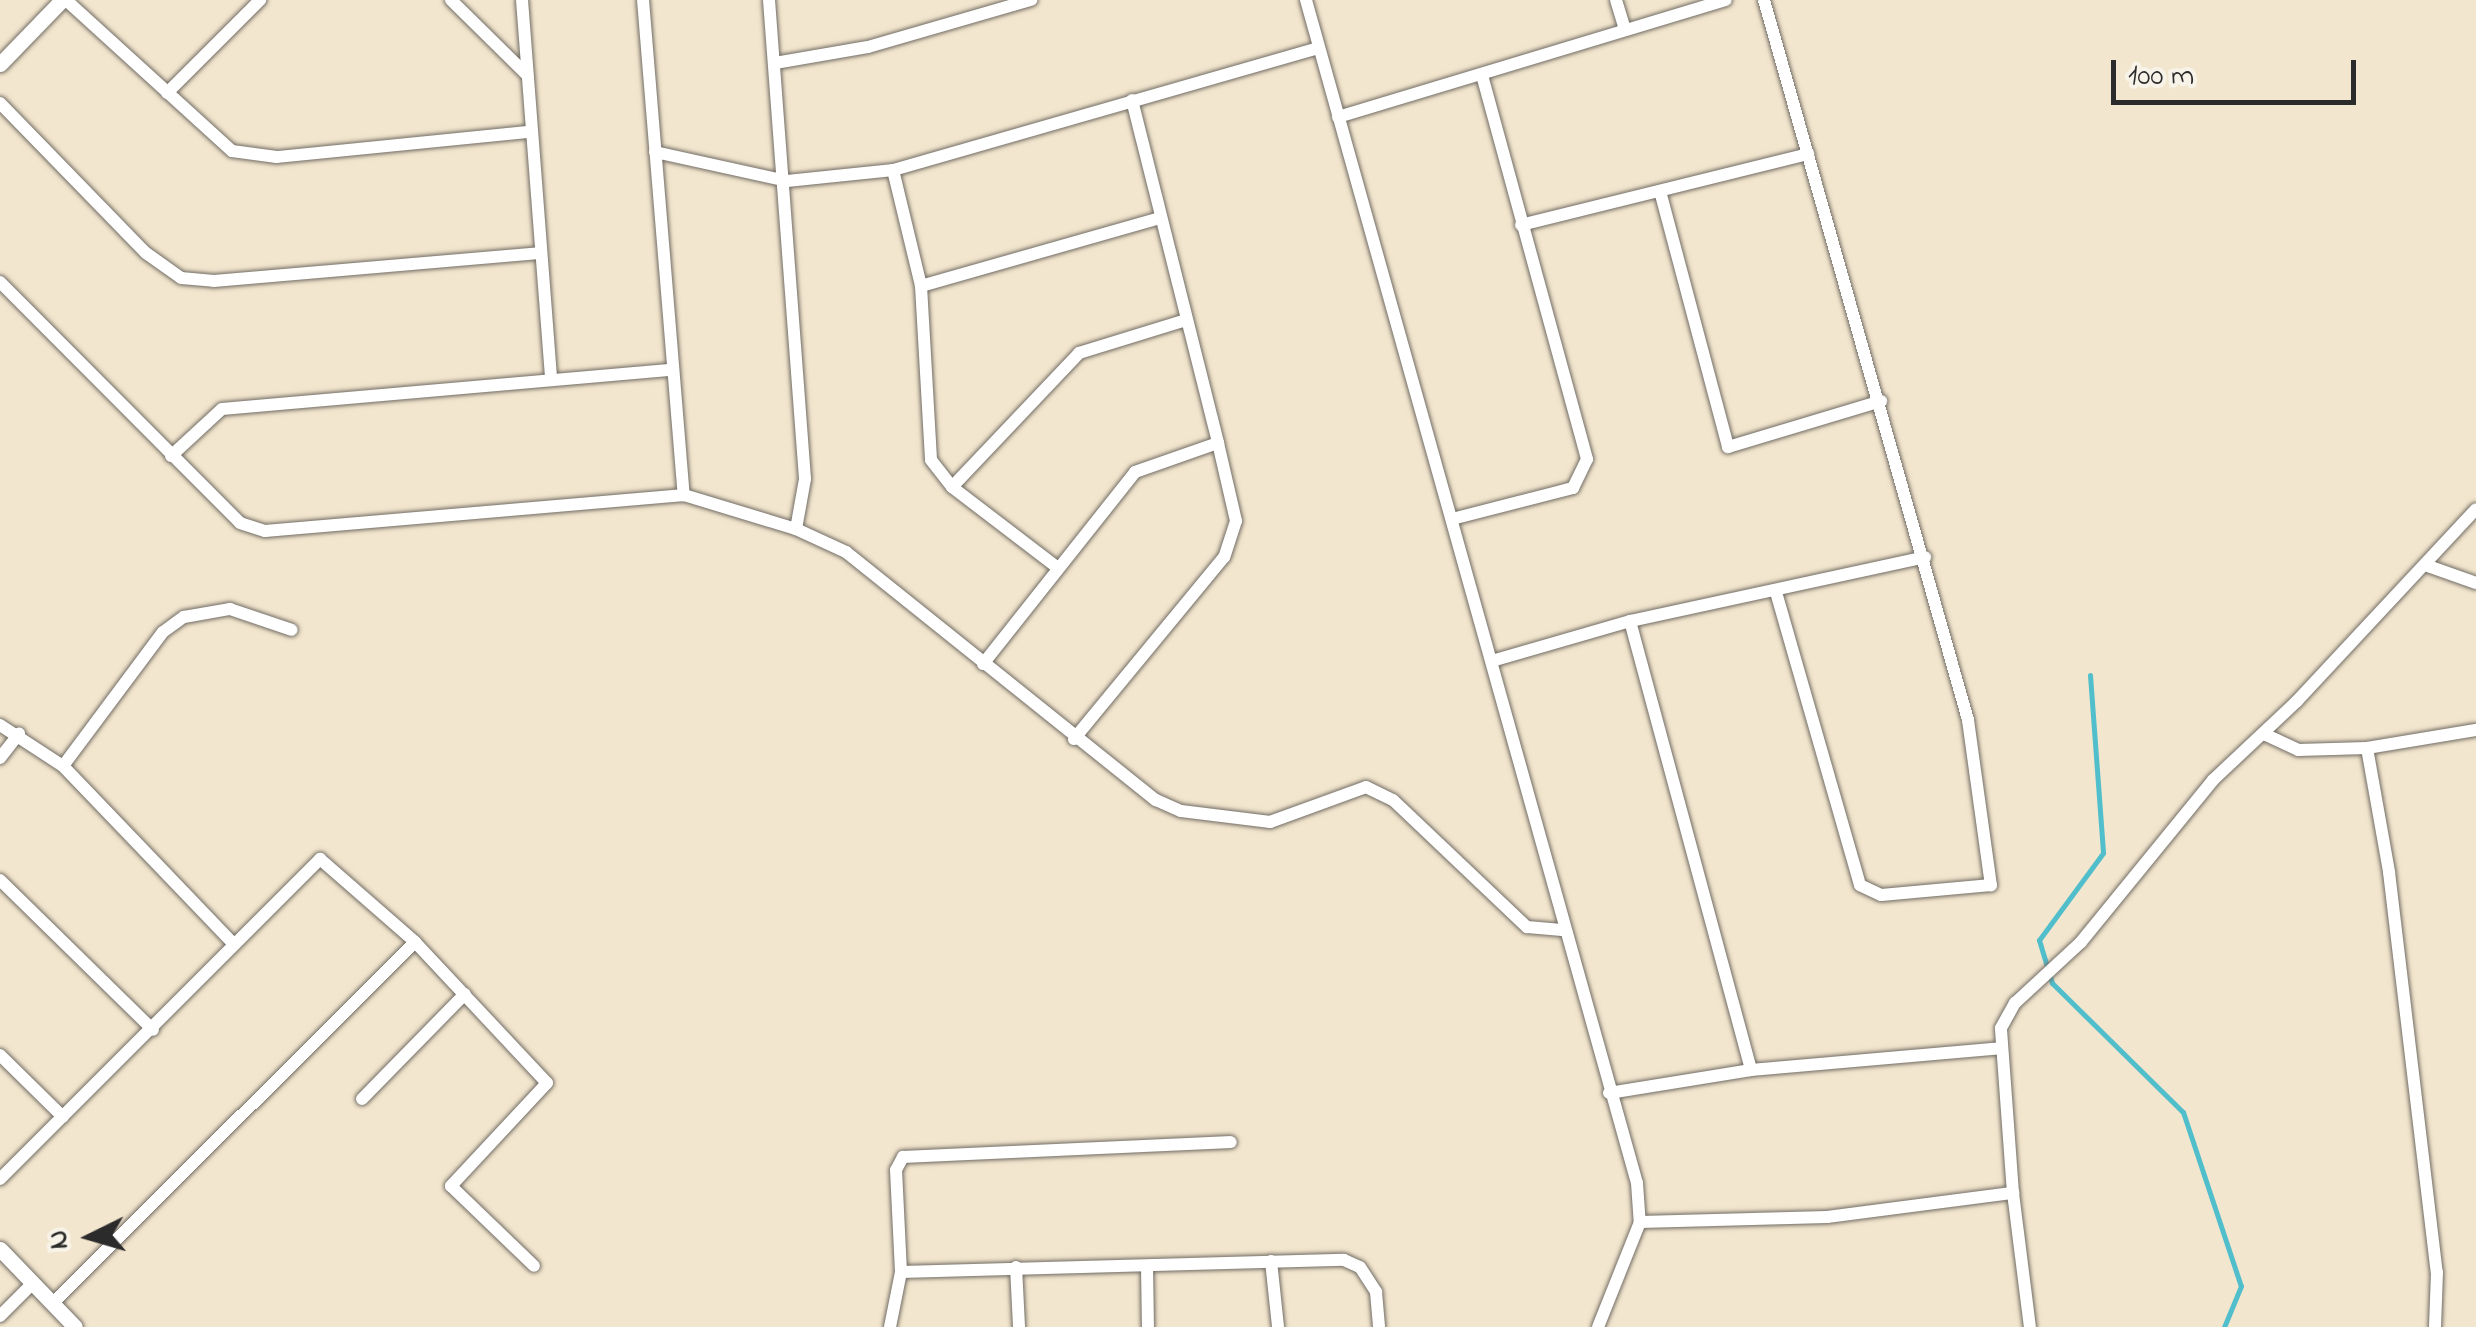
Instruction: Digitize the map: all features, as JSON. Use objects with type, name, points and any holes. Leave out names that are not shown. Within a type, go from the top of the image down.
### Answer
[{"type":"street","points":[[0,64],[64,0],[232,152],[277,157],[530,132]]},
{"type":"street","points":[[167,93],[260,0]]},
{"type":"street","points":[[451,0],[527,75]]},
{"type":"street","points":[[522,0],[551,378]]},
{"type":"street","points":[[644,0],[684,495]]},
{"type":"street","points":[[768,0],[787,181],[804,478],[796,529]]},
{"type":"street","points":[[775,63],[868,48],[1031,0]]},
{"type":"street","points":[[1306,0],[1496,660],[1562,930],[1637,1184],[1640,1222],[1598,1327]]},
{"type":"street","points":[[1616,0],[1625,29]]},
{"type":"street","points":[[1338,117],[1726,0]]},
{"type":"street","points":[[1764,0],[1926,557],[1968,720],[1991,886],[1881,895],[1860,884],[1776,592]]},
{"type":"street","points":[[655,152],[787,181],[893,170],[1318,48]]},
{"type":"street","points":[[1456,518],[1572,488],[1587,458],[1482,76]]},
{"type":"street","points":[[1074,739],[1224,557],[1236,521],[1132,100]]},
{"type":"street","points":[[0,103],[146,253],[181,278],[214,281],[539,252]]},
{"type":"street","points":[[1521,225],[1808,154]]},
{"type":"street","points":[[893,170],[921,286],[926,431],[931,460],[952,487],[1058,568]]},
{"type":"street","points":[[1660,191],[1728,447],[1881,401]]},
{"type":"street","points":[[921,286],[1160,218]]},
{"type":"street","points":[[0,282],[240,523],[266,530],[684,495],[796,529],[846,552],[1074,739],[1156,800],[1216,818],[1270,822],[1300,816],[1366,787],[1392,800],[1527,927],[1562,930]]},
{"type":"street","points":[[952,487],[1080,353],[1186,320]]},
{"type":"street","points":[[171,456],[222,409],[672,370]]},
{"type":"street","points":[[982,664],[1135,472],[1218,443]]},
{"type":"street","points":[[2030,1327],[2012,1193],[2000,1028],[2213,780],[2264,734],[2428,566],[2476,508]]},
{"type":"street","points":[[1496,660],[1630,621],[1926,557]]},
{"type":"street","points":[[2428,566],[2476,583]]},
{"type":"street","points":[[63,766],[164,632],[184,617],[230,609],[292,630]]},
{"type":"street","points":[[1630,621],[1751,1070]]},
{"type":"street","points":[[0,725],[63,766],[234,943]]},
{"type":"street","points":[[2264,734],[2298,750],[2366,748],[2476,730]]},
{"type":"street","points":[[0,758],[19,734]]},
{"type":"street","points":[[2366,748],[2388,859],[2437,1272],[2435,1327]]},
{"type":"street","points":[[0,1178],[153,1030],[320,859],[415,942],[547,1083],[451,1186],[534,1266]]},
{"type":"street","points":[[0,880],[153,1030]]},
{"type":"street","points":[[53,1304],[415,942]]},
{"type":"street","points":[[362,1099],[465,994]]},
{"type":"street","points":[[1609,1093],[1751,1070],[2000,1048]]},
{"type":"street","points":[[0,1054],[63,1117]]},
{"type":"street","points":[[890,1327],[901,1272],[896,1170],[904,1158],[1232,1142]]},
{"type":"street","points":[[1640,1222],[1702,1225],[1826,1217],[2012,1193]]},
{"type":"street","points":[[0,1249],[75,1327]]},
{"type":"street","points":[[901,1272],[1344,1260],[1360,1267],[1376,1292],[1379,1327]]},
{"type":"street","points":[[1271,1261],[1278,1327]]},
{"type":"street","points":[[1147,1266],[1148,1327]]},
{"type":"street","points":[[1016,1267],[1019,1327]]},
{"type":"street","points":[[0,1316],[34,1283]]},
{"type":"waterway","points":[[2090,675],[2103,853],[2039,940],[2052,983],[2183,1112],[2241,1286],[2224,1327]]}]
